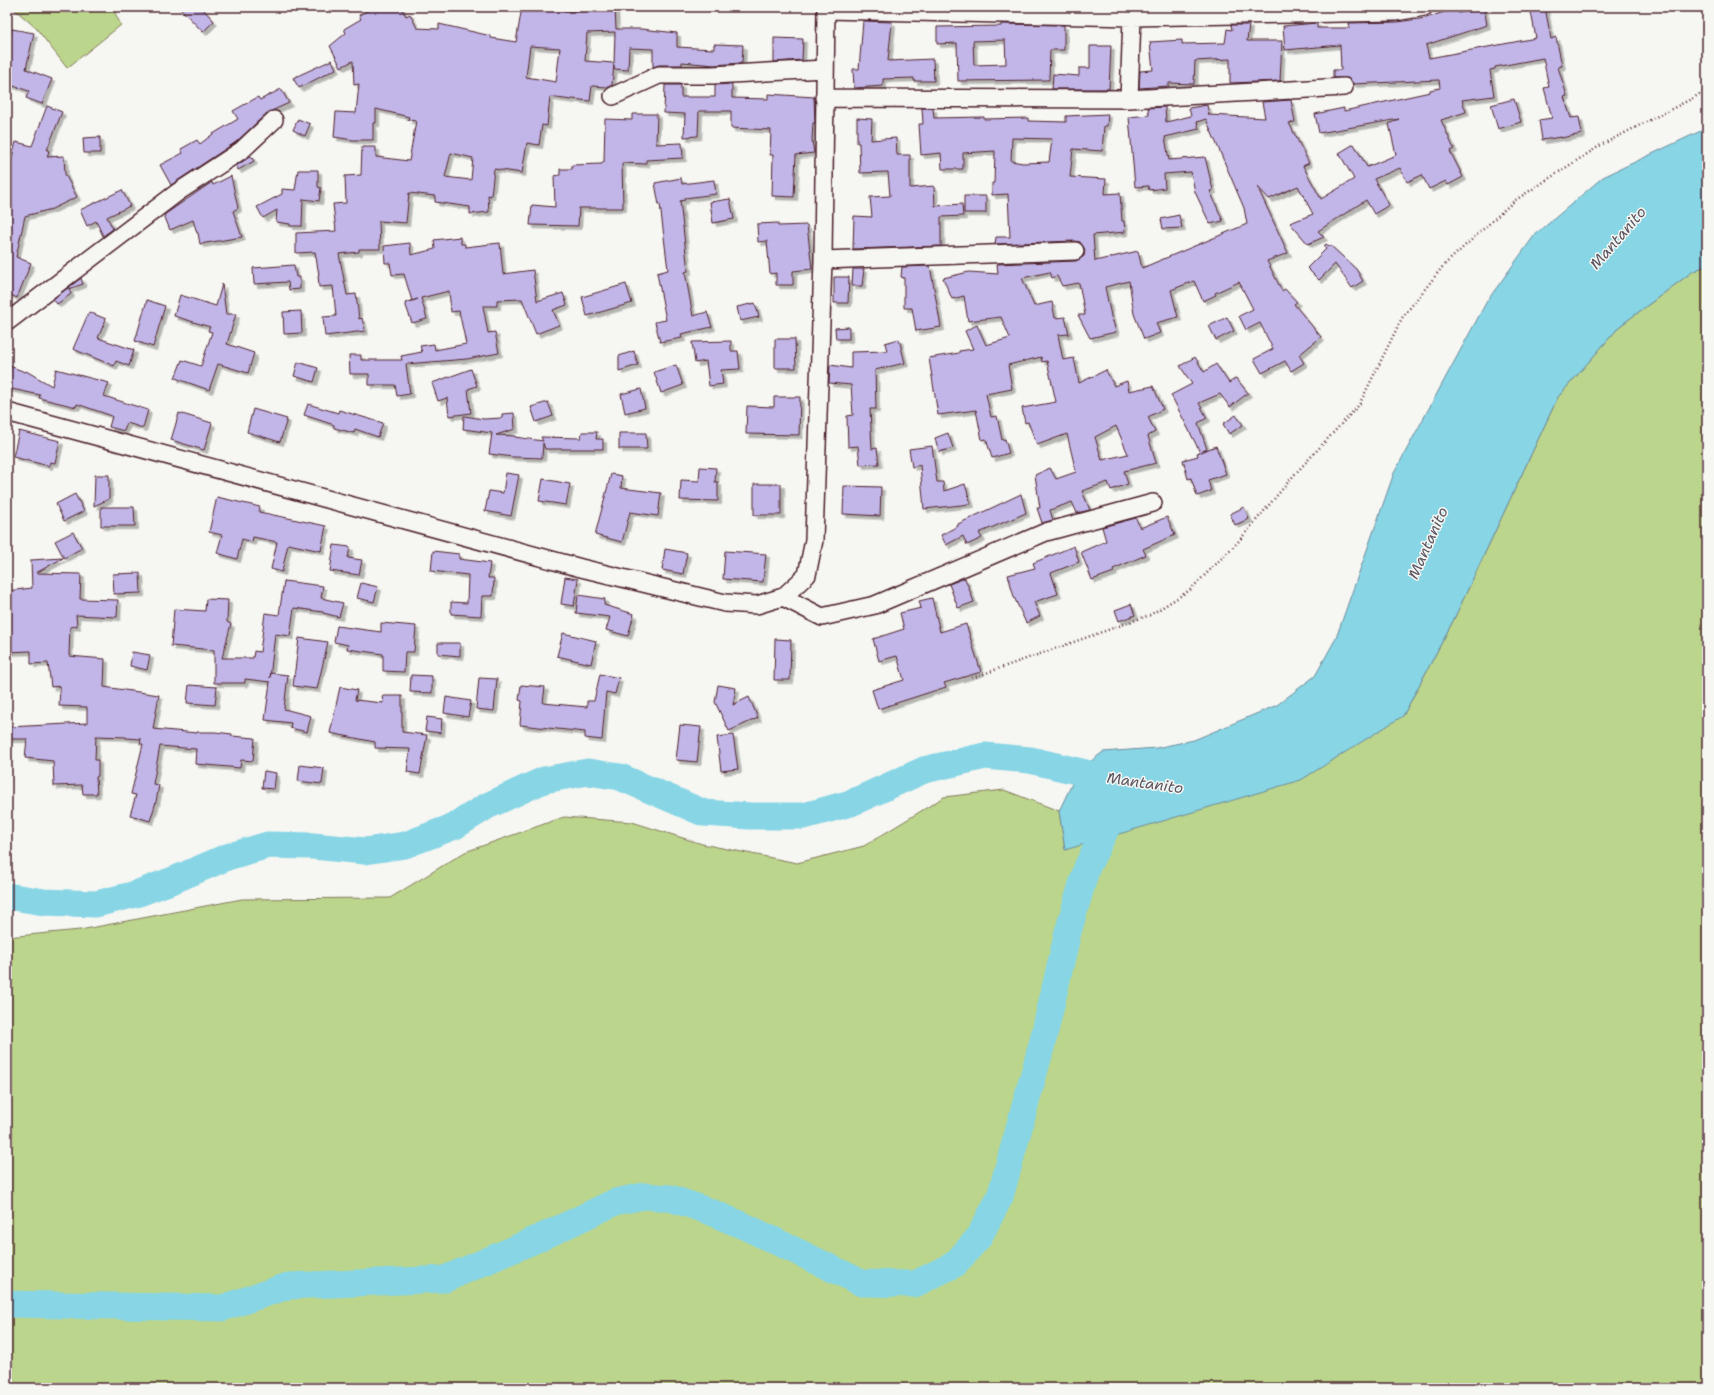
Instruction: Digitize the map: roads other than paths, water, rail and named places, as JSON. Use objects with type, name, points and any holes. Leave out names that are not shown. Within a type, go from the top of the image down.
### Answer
[{"type":"street","points":[[7,412],[580,568],[725,603],[757,605],[783,597],[807,575],[814,540],[823,260],[824,68],[826,8],[1131,12],[1394,12],[1424,7]]},
{"type":"street","points":[[1129,99],[1131,12]]},
{"type":"street","points":[[613,96],[659,75],[712,75],[824,68]]},
{"type":"street","points":[[824,98],[1129,99],[1344,87]]},
{"type":"street","points":[[7,322],[178,192],[242,150],[274,120]]},
{"type":"street","points":[[823,260],[1075,251]]},
{"type":"street","points":[[783,597],[822,617],[875,605],[1046,532],[1153,503]]},
{"type":"water","name":"Mantanito","points":[[1707,128],[1707,265],[1692,272],[1620,326],[1558,397],[1454,619],[1403,716],[1301,780],[1065,850],[1059,811],[1078,771],[1103,752],[1156,748],[1194,740],[1277,705],[1315,676],[1336,638],[1394,473],[1487,301],[1534,236],[1603,177]]},
{"type":"waterway","name":"Mantanito","points":[[7,896],[44,902],[96,904],[136,894],[227,857],[268,845],[313,846],[365,851],[405,845],[455,826],[487,806],[544,780],[588,772],[620,777],[704,813],[750,816],[804,816],[851,803],[924,770],[985,756],[1030,760],[1115,780]]},
{"type":"waterway","points":[[7,1304],[222,1308],[288,1286],[445,1279],[544,1236],[615,1202],[644,1196],[670,1198],[708,1211],[744,1226],[862,1283],[915,1284],[955,1264],[979,1237],[1000,1197],[1042,1044],[1068,932],[1087,867],[1118,805]]}]
